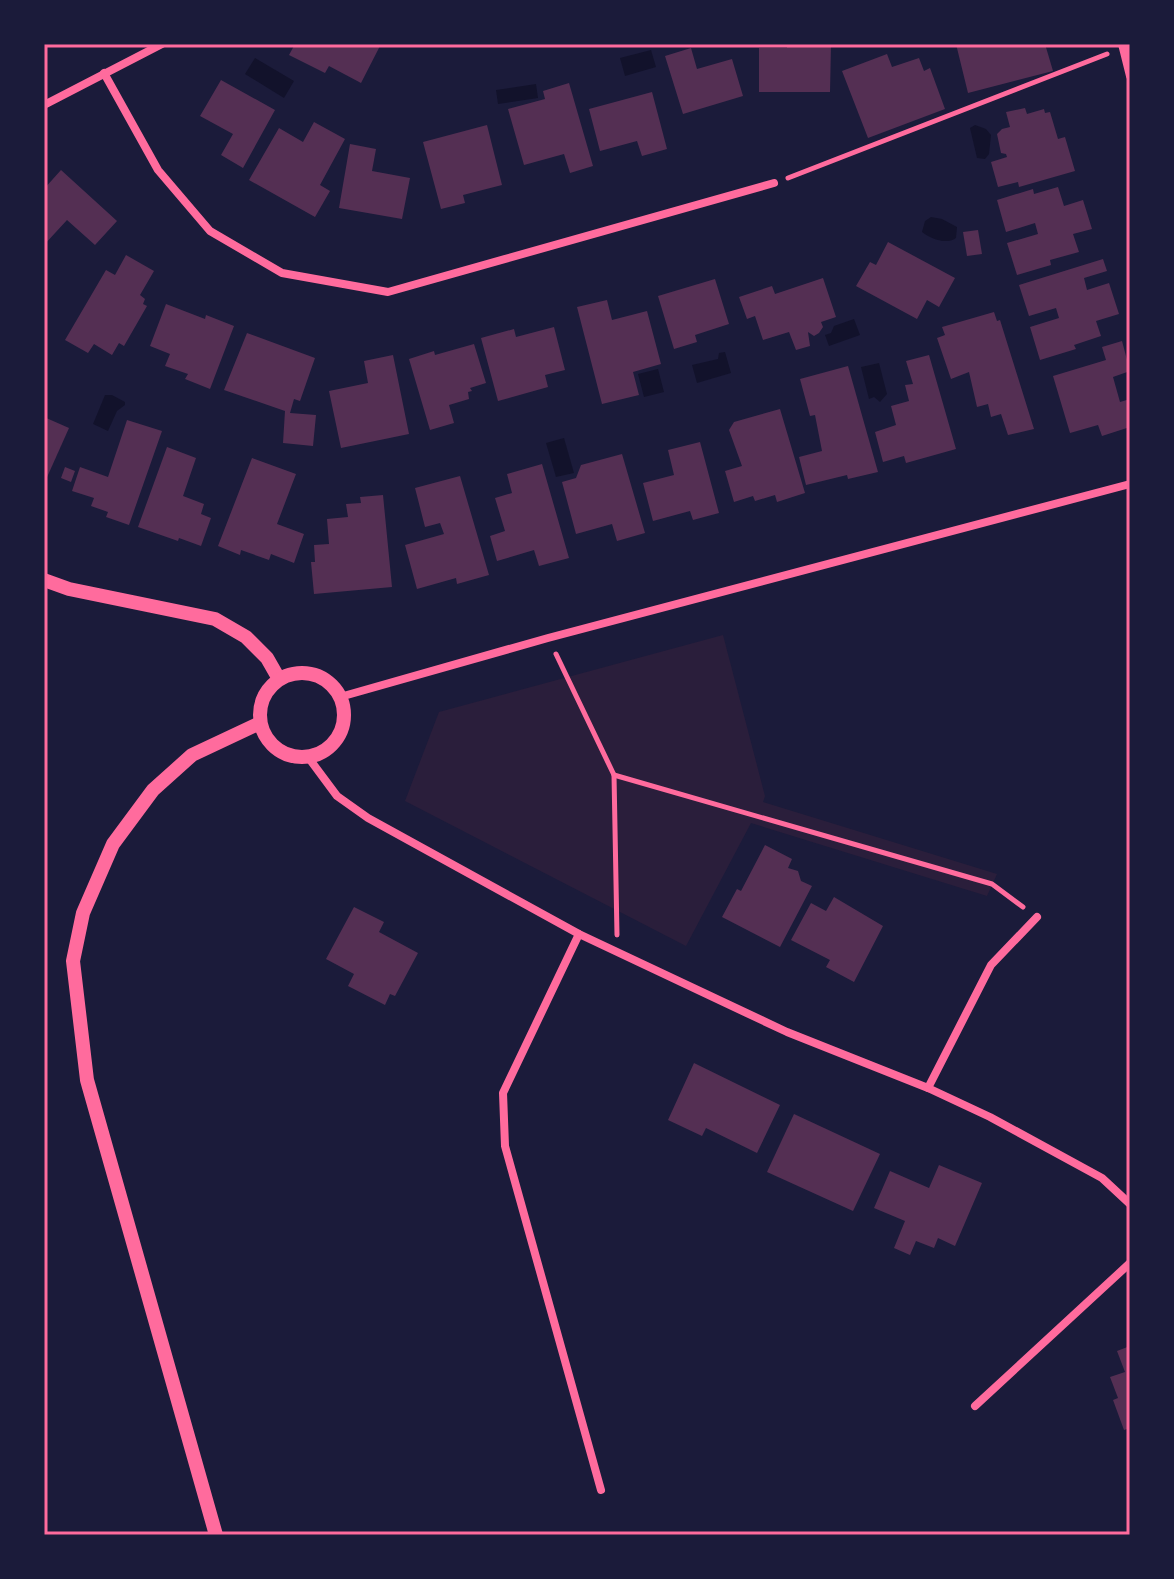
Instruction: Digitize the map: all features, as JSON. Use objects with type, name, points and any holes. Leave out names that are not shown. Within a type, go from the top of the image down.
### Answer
[{"type":"street","points":[[44,105],[162,44]]},
{"type":"street","points":[[1122,46],[1130,76]]},
{"type":"street","points":[[104,73],[158,170],[210,231],[282,273],[388,292],[774,183]]},
{"type":"street","points":[[340,697],[548,638],[1130,484]]},
{"type":"street","points":[[44,580],[82,592],[215,619],[246,637],[267,658],[279,679]]},
{"type":"street","points":[[307,673],[332,685],[340,697],[344,723],[339,735],[321,753],[308,757],[283,753],[273,745],[260,723],[263,698],[279,679],[307,673]]},
{"type":"street","points":[[216,1535],[87,1080],[73,961],[83,913],[113,844],[153,790],[192,755],[260,723]]},
{"type":"street","points":[[308,757],[337,796],[368,818],[579,934],[787,1032],[928,1088],[990,1117],[1102,1178],[1130,1204]]},
{"type":"street","points":[[928,1088],[991,965],[1037,917]]},
{"type":"street","points":[[579,934],[503,1093],[505,1146],[601,1490]]},
{"type":"street","points":[[975,1406],[1130,1263]]},
{"type":"path","points":[[774,183],[1122,46]]},
{"type":"path","points":[[548,638],[614,775],[617,952]]},
{"type":"path","points":[[614,775],[992,884],[1037,917]]},
{"type":"shaded area","points":[[651,50],[656,67],[625,76],[620,58]]},
{"type":"shaded area","points":[[255,58],[294,81],[284,98],[245,74]]},
{"type":"shaded area","points":[[536,84],[538,98],[498,104],[496,90]]},
{"type":"shaded area","points":[[975,125],[986,129],[991,135],[989,154],[985,159],[977,158],[970,128]]},
{"type":"shaded area","points":[[931,217],[957,227],[956,238],[939,240],[922,232],[925,221]]},
{"type":"shaded area","points":[[854,319],[860,335],[829,346],[825,335],[831,333],[834,326]]},
{"type":"shaded area","points":[[725,352],[731,373],[697,383],[692,365],[718,359],[719,353]]},
{"type":"shaded area","points":[[879,363],[887,394],[880,402],[874,397],[869,399],[861,367]]},
{"type":"shaded area","points":[[658,369],[664,392],[644,397],[638,374]]},
{"type":"shaded area","points":[[105,395],[125,402],[108,431],[93,424]]},
{"type":"shaded area","points":[[564,438],[574,473],[556,477],[546,443]]},
{"type":"shaded area","points":[[723,635],[765,796],[763,802],[997,874],[987,896],[751,823],[686,946],[405,801],[439,712]]},
{"type":"building","points":[[295,44],[381,44],[361,83],[329,66],[325,73],[289,55]]},
{"type":"building","points":[[787,44],[831,44],[830,92],[759,92],[759,48],[787,48]]},
{"type":"building","points":[[956,44],[1015,44],[1016,47],[1045,44],[1053,71],[968,93]]},
{"type":"building","points":[[691,48],[697,69],[732,59],[743,96],[683,114],[665,56]]},
{"type":"building","points":[[887,54],[892,67],[919,58],[924,71],[930,68],[945,109],[868,138],[842,71]]},
{"type":"building","points":[[221,80],[275,110],[243,168],[221,155],[233,134],[200,116]]},
{"type":"building","points":[[569,83],[593,166],[570,173],[564,154],[524,165],[508,109],[545,99],[543,91]]},
{"type":"building","points":[[652,92],[667,149],[642,156],[637,141],[600,151],[589,109]]},
{"type":"building","points":[[1025,108],[1027,114],[1044,109],[1045,113],[1050,112],[1058,139],[1065,137],[1075,171],[1019,187],[1018,182],[998,187],[991,162],[1007,157],[1001,153],[997,134],[1010,127],[1006,112]]},
{"type":"building","points":[[314,122],[345,139],[320,185],[330,191],[315,217],[249,180],[279,128],[303,142]]},
{"type":"building","points":[[487,125],[502,185],[463,195],[465,203],[441,209],[423,142]]},
{"type":"building","points":[[350,144],[376,149],[372,171],[410,178],[402,219],[339,208]]},
{"type":"building","points":[[61,170],[117,221],[95,245],[67,220],[44,245],[44,189]]},
{"type":"building","points":[[1058,187],[1064,206],[1083,200],[1092,229],[1073,234],[1079,252],[1050,260],[1051,265],[1017,275],[1007,243],[1038,234],[1035,223],[1006,232],[997,200],[1033,189],[1034,194]]},
{"type":"building","points":[[978,230],[982,254],[967,256],[963,232]]},
{"type":"building","points":[[888,242],[955,278],[939,307],[927,300],[917,319],[856,286],[870,262],[876,265]]},
{"type":"building","points":[[126,255],[154,271],[140,295],[147,306],[124,346],[119,343],[112,355],[94,344],[88,353],[65,340],[106,270],[115,275]]},
{"type":"building","points":[[1103,259],[1107,271],[1084,278],[1087,290],[1109,283],[1119,314],[1096,321],[1101,336],[1074,345],[1076,349],[1040,360],[1030,327],[1059,318],[1056,308],[1029,316],[1019,285]]},
{"type":"building","points":[[823,278],[836,317],[821,322],[823,327],[814,336],[808,332],[810,346],[796,350],[789,332],[763,340],[755,316],[747,319],[739,297],[772,286],[775,294]]},
{"type":"building","points":[[715,279],[729,324],[695,335],[697,342],[674,349],[658,296]]},
{"type":"building","points":[[607,300],[612,320],[647,311],[661,364],[633,372],[639,395],[602,404],[577,307]]},
{"type":"building","points":[[166,304],[234,326],[210,389],[185,379],[188,374],[165,366],[170,354],[150,346]]},
{"type":"building","points":[[994,312],[997,321],[1000,320],[1034,429],[1008,435],[1001,414],[991,417],[988,404],[977,407],[969,372],[951,379],[937,338],[945,335],[942,327]]},
{"type":"building","points":[[554,327],[565,370],[545,375],[548,387],[498,401],[481,338],[514,329],[516,337]]},
{"type":"building","points":[[247,333],[315,358],[300,401],[294,399],[290,413],[316,415],[313,446],[283,443],[285,411],[224,390]]},
{"type":"building","points":[[1122,341],[1130,371],[1113,377],[1120,402],[1130,399],[1130,427],[1102,436],[1098,425],[1070,433],[1053,376],[1106,360],[1102,347]]},
{"type":"building","points":[[474,344],[486,383],[470,388],[469,399],[449,405],[454,423],[430,430],[409,359]]},
{"type":"building","points":[[393,355],[409,434],[341,448],[329,391],[368,383],[364,361]]},
{"type":"building","points":[[929,355],[956,449],[906,463],[904,456],[883,462],[875,432],[896,425],[891,406],[909,401],[905,385],[913,384],[906,361]]},
{"type":"building","points":[[848,366],[878,472],[848,479],[847,475],[806,485],[799,457],[822,451],[815,415],[810,416],[800,379]]},
{"type":"building","points":[[780,409],[805,493],[777,502],[775,495],[755,501],[753,496],[734,502],[725,471],[742,466],[729,430],[734,422]]},
{"type":"building","points":[[44,417],[69,428],[44,484]]},
{"type":"building","points":[[127,420],[162,431],[129,525],[106,517],[108,512],[91,506],[94,498],[72,491],[80,467],[108,477]]},
{"type":"building","points":[[700,442],[719,513],[693,520],[690,511],[653,521],[643,483],[674,475],[668,450]]},
{"type":"building","points":[[167,447],[196,458],[183,496],[204,504],[201,514],[211,518],[201,546],[138,527]]},
{"type":"building","points":[[622,454],[645,533],[617,541],[612,524],[576,534],[562,482],[576,478],[581,465]]},
{"type":"building","points":[[252,458],[296,474],[277,524],[304,534],[294,563],[271,554],[269,560],[241,550],[240,555],[218,546]]},
{"type":"building","points":[[542,464],[569,558],[539,566],[534,550],[497,561],[490,536],[505,531],[495,498],[512,493],[507,474]]},
{"type":"building","points":[[65,467],[75,471],[71,482],[61,478]]},
{"type":"building","points":[[460,476],[489,575],[457,584],[456,578],[417,589],[405,545],[444,534],[440,523],[425,527],[415,488]]},
{"type":"building","points":[[383,495],[392,587],[314,594],[311,562],[315,562],[314,545],[329,544],[327,519],[348,517],[346,504],[361,503],[360,497]]},
{"type":"building","points":[[765,845],[792,859],[788,868],[798,871],[801,881],[812,886],[780,947],[722,917],[737,889],[741,891]]},
{"type":"building","points":[[834,897],[883,926],[854,982],[826,967],[830,960],[791,940],[811,903],[826,911]]},
{"type":"building","points":[[354,907],[384,922],[379,932],[418,953],[395,996],[390,994],[385,1005],[348,986],[354,974],[326,959]]},
{"type":"building","points":[[694,1063],[780,1105],[757,1153],[706,1128],[702,1136],[668,1120]]},
{"type":"building","points":[[794,1114],[880,1154],[853,1211],[767,1172]]},
{"type":"building","points":[[939,1165],[982,1183],[955,1246],[938,1238],[934,1248],[916,1241],[910,1255],[894,1248],[905,1221],[874,1208],[890,1171],[929,1188]]},
{"type":"building","points":[[1130,1346],[1130,1428],[1124,1430],[1113,1400],[1118,1398],[1110,1377],[1125,1372],[1117,1351]]}]
